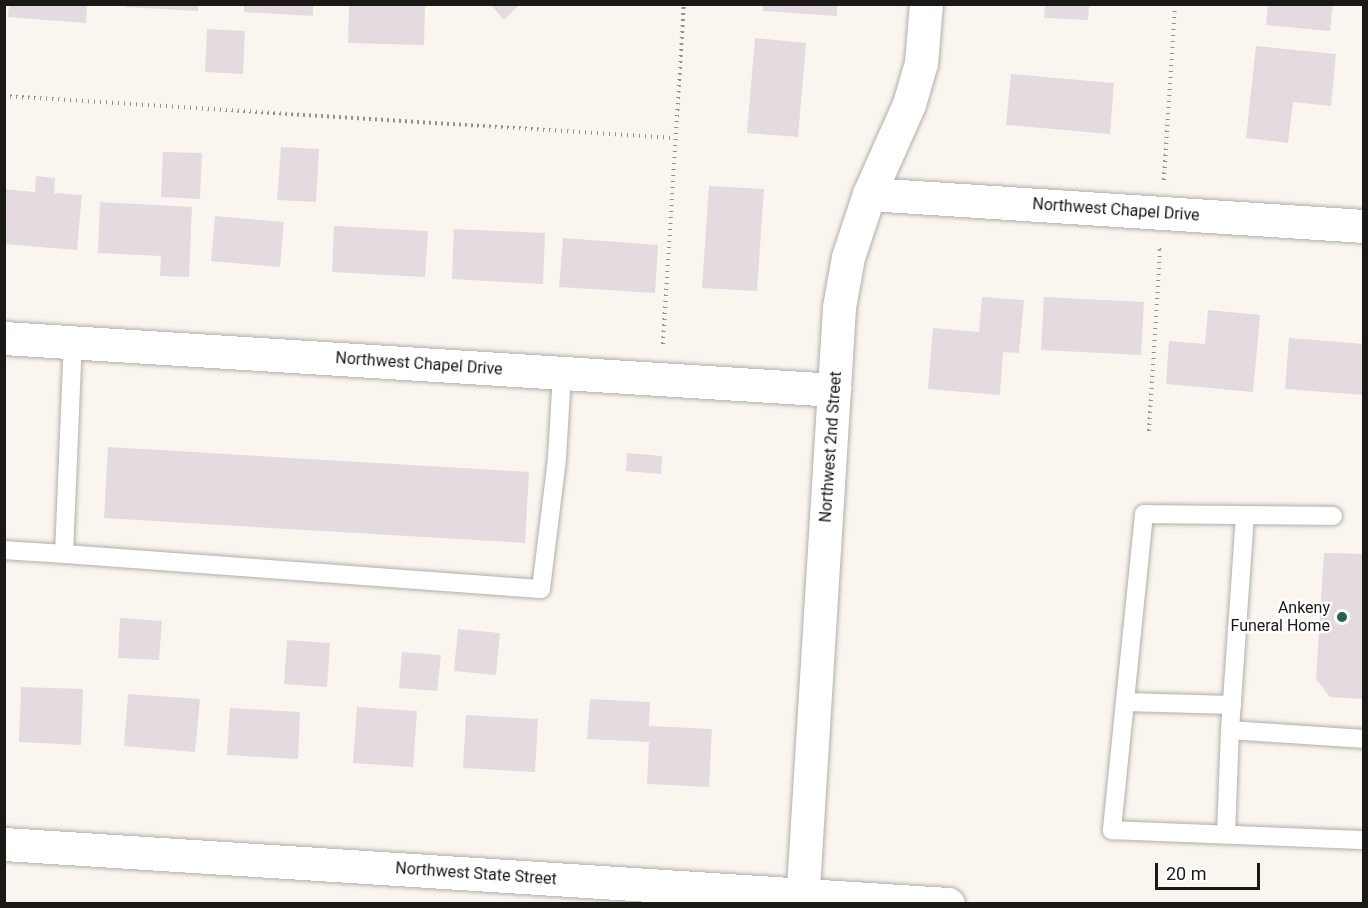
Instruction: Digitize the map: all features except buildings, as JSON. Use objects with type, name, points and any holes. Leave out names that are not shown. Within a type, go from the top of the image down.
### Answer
[{"type":"street","name":"Northwest 2nd Street","points":[[802,899],[839,307],[848,257],[869,194],[909,104],[921,63],[926,4]]},
{"type":"street","name":"Northwest Chapel Drive","points":[[869,194],[1364,226]]},
{"type":"street","name":"Northwest Chapel Drive","points":[[4,338],[834,390]]},
{"type":"street","name":"Northwest State Street","points":[[4,844],[802,899],[948,903]]},
{"type":"lane","points":[[64,554],[73,342]]},
{"type":"lane","points":[[4,550],[541,590],[557,458],[562,373]]},
{"type":"lane","points":[[1333,516],[1144,514],[1112,830],[1364,840]]},
{"type":"lane","points":[[1226,834],[1230,730],[1245,515]]},
{"type":"lane","points":[[1125,702],[1232,705]]},
{"type":"lane","points":[[1230,730],[1364,739]]},
{"type":"path","points":[[661,379],[684,4]]},
{"type":"path","points":[[4,96],[675,138]]},
{"type":"place","name":"Ankeny Funeral Home","points":[[1342,617]]}]
